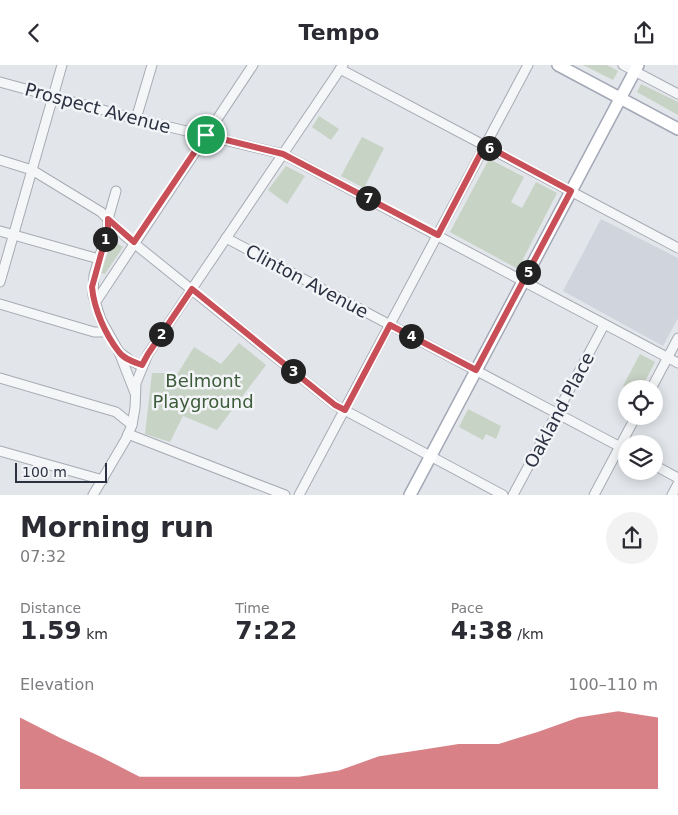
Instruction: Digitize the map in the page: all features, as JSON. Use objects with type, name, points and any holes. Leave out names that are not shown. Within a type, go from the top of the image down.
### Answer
[{"type":"main road","points":[[558,65],[678,129]]},
{"type":"main road","points":[[410,495],[636,68]]},
{"type":"street","points":[[0,283],[62,65]]},
{"type":"street","points":[[136,119],[152,65]]},
{"type":"street","points":[[95,303],[253,65]]},
{"type":"street","points":[[299,495],[528,65]]},
{"type":"street","points":[[623,65],[636,68],[678,94]]},
{"type":"street","points":[[94,495],[130,429],[135,408],[135,393],[142,365],[148,354],[342,67],[678,248]]},
{"type":"street","name":"Prospect Avenue","points":[[0,82],[136,119],[283,154],[438,235]]},
{"type":"street","points":[[0,160],[32,170],[101,212],[134,242],[335,405],[503,495]]},
{"type":"street","points":[[116,191],[92,287],[100,320],[119,352],[135,393]]},
{"type":"street","points":[[0,231],[99,259]]},
{"type":"street","points":[[438,235],[678,363]]},
{"type":"street","name":"Clinton Avenue","points":[[226,238],[618,445]]},
{"type":"street","points":[[0,304],[94,332],[107,332]]},
{"type":"street","name":"Oakland Place","points":[[513,495],[604,325]]},
{"type":"street","points":[[656,380],[678,338]]},
{"type":"street","points":[[119,352],[131,361],[142,365]]},
{"type":"street","points":[[0,378],[116,412],[130,429],[286,495]]},
{"type":"street","points":[[0,451],[103,481]]},
{"type":"street","points":[[594,495],[618,456]]},
{"type":"street","points":[[663,470],[678,478]]},
{"type":"street","points":[[672,495],[678,484]]},
{"type":"shaded area","points":[[601,219],[678,258],[678,318],[663,346],[563,291]]},
{"type":"green space","points":[[583,65],[607,65],[618,71],[613,80]]},
{"type":"green space","points":[[641,84],[678,102],[678,115],[637,92]]},
{"type":"green space","points":[[319,116],[339,129],[331,140],[312,127]]},
{"type":"green space","points":[[362,137],[384,148],[364,188],[341,176]]},
{"type":"green space","points":[[489,159],[524,177],[511,202],[522,208],[536,182],[557,193],[518,269],[450,232]]},
{"type":"green space","points":[[286,166],[305,176],[287,204],[268,190]]},
{"type":"green space","points":[[112,240],[123,247],[105,274],[101,273]]},
{"type":"green space","name":"Belmont Playground","points":[[239,343],[266,365],[217,430],[183,416],[170,442],[145,434],[152,373],[178,373],[194,347],[221,364]]},
{"type":"green space","points":[[640,354],[655,362],[646,380],[626,380]]},
{"type":"green space","points":[[468,409],[501,426],[496,439],[486,434],[483,440],[459,427]]},
{"type":"route","points":[[206,135],[283,154],[438,235],[485,145],[571,191],[476,370],[390,325],[345,410],[335,405],[192,289],[142,365],[131,361],[119,352],[100,320],[92,287],[108,229],[108,219],[134,242],[206,135]]}]
